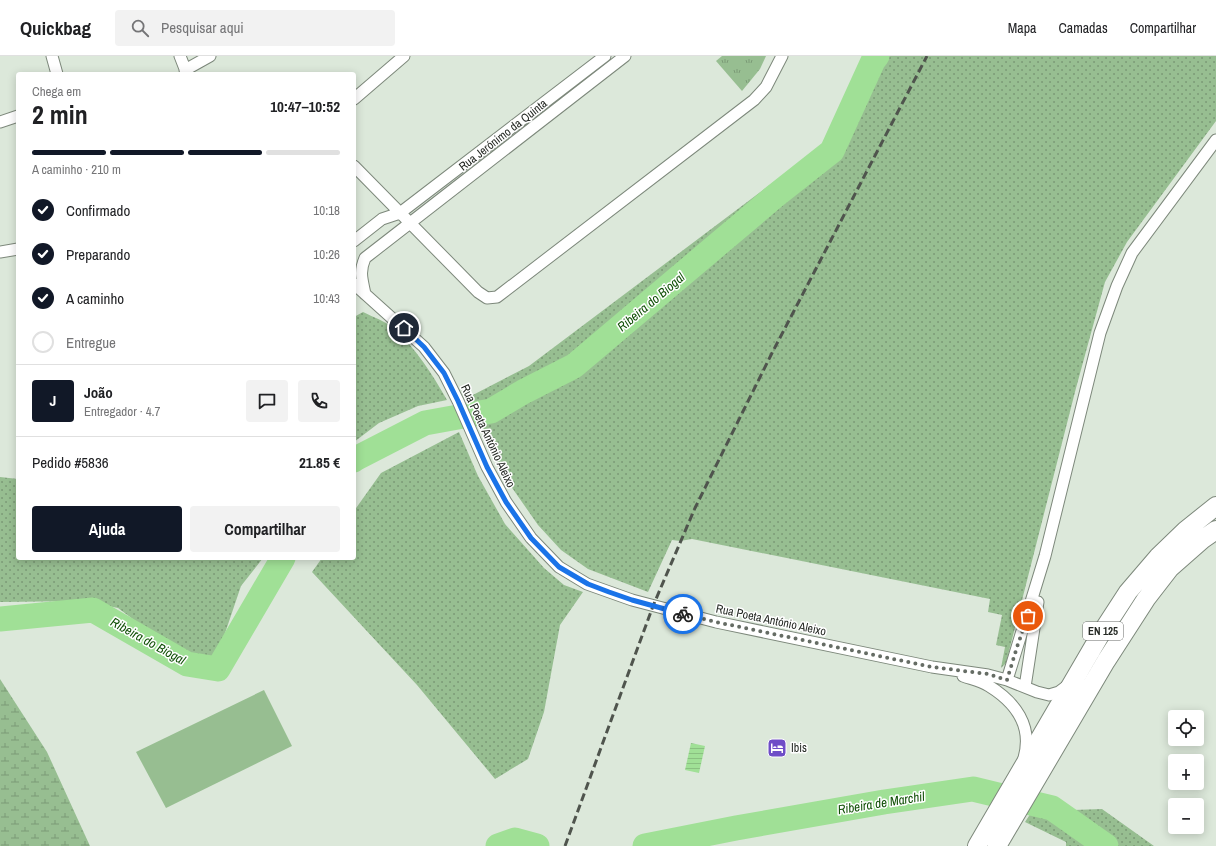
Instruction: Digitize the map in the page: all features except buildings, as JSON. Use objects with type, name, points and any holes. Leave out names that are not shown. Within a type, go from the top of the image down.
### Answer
[{"type":"main road","name":"EN 125","points":[[1026,780],[1073,682],[1102,632],[1128,592],[1158,557],[1186,530],[1216,506]]},
{"type":"main road","points":[[977,846],[1002,820],[1026,780],[1146,599],[1170,568],[1203,539],[1216,530]]},
{"type":"main road","points":[[997,846],[1002,820]]},
{"type":"street","points":[[52,56],[57,72]]},
{"type":"street","points":[[180,56],[186,72],[210,56]]},
{"type":"street","points":[[356,97],[404,56]]},
{"type":"street","name":"Rua Jerónimo da Quinta","points":[[356,239],[379,222],[400,213],[605,56]]},
{"type":"street","name":"Rua Jerónimo da Quinta","points":[[356,262],[365,258],[625,56]]},
{"type":"street","points":[[356,168],[478,292],[487,298],[497,297],[751,102],[766,87],[782,56]]},
{"type":"street","points":[[0,122],[16,117]]},
{"type":"street","points":[[1007,680],[1045,556],[1100,333],[1116,286],[1132,253],[1216,140]]},
{"type":"street","points":[[378,190],[383,201],[384,209],[379,222]]},
{"type":"street","points":[[396,234],[401,225],[400,213]]},
{"type":"street","points":[[396,234],[411,233],[421,235]]},
{"type":"street","points":[[0,252],[16,249]]},
{"type":"street","points":[[365,258],[361,267],[361,276],[365,294]]},
{"type":"street","name":"Rua Poeta António Aleixo","points":[[356,286],[424,347],[444,373],[487,467],[502,495],[531,538],[559,567],[588,584],[632,600],[716,622],[932,667],[962,675],[988,685],[1003,696],[1016,709],[1022,721],[1026,734],[1026,780]]},
{"type":"street","points":[[1025,686],[1045,556]]},
{"type":"street","name":"Rua Poeta António Aleixo","points":[[932,667],[988,674],[1049,695],[1059,692],[1073,682]]},
{"type":"green space","points":[[722,56],[766,56],[760,69],[742,91],[716,61]]},
{"type":"green space","points":[[865,56],[1216,56],[1216,121],[1127,242],[1105,282],[1076,388],[1006,663],[1001,668],[1005,647],[996,645],[1002,615],[988,612],[990,599],[692,539],[680,541],[672,540],[648,592],[588,569],[561,550],[538,525],[499,469],[471,396],[529,366],[823,145]]},
{"type":"green space","points":[[363,312],[379,319],[393,328],[409,344],[423,362],[447,400],[418,406],[379,423],[356,440],[356,316]]},
{"type":"green space","points":[[459,432],[478,476],[505,524],[544,568],[564,585],[583,592],[560,625],[544,712],[528,759],[495,779],[417,685],[312,572],[321,560],[356,560],[356,508],[381,473]]},
{"type":"green space","points":[[0,477],[16,479],[16,560],[261,560],[241,586],[220,648],[215,658],[203,659],[165,643],[118,608],[82,601],[0,602]]},
{"type":"green space","points":[[0,679],[47,752],[90,846],[0,846]]},
{"type":"green space","points":[[264,690],[292,746],[166,808],[136,752]]},
{"type":"green space","points":[[1042,796],[1073,810],[1102,809],[1154,846],[1066,846],[1066,842],[1025,822]]},
{"type":"shaded area","points":[[691,743],[705,746],[699,773],[685,770]]},
{"type":"waterway","name":"Ribeira do Biogal","points":[[356,458],[425,423],[491,411],[523,392],[574,366],[775,196],[832,151],[873,61],[877,56]]},
{"type":"waterway","name":"Ribeira do Biogal","points":[[0,619],[93,610],[187,664],[218,669],[282,560]]},
{"type":"waterway","name":"Ribeira de Marchil","points":[[645,846],[736,828],[884,802],[973,789],[1052,808],[1106,846]]},
{"type":"waterway","name":"Ribeira de Marchil","points":[[498,846],[515,840],[537,846]]},
{"type":"railway","points":[[565,846],[653,606],[695,508],[772,353],[927,56]]},
{"type":"way so far","points":[[683,614],[932,667],[988,674],[1007,680],[1028,616]]},
{"type":"place","name":"Ibis","points":[[777,748]]},
{"type":"route","points":[[404,328],[424,347],[444,373],[487,467],[506,502],[531,538],[559,567],[588,584],[609,592],[683,614]]}]
